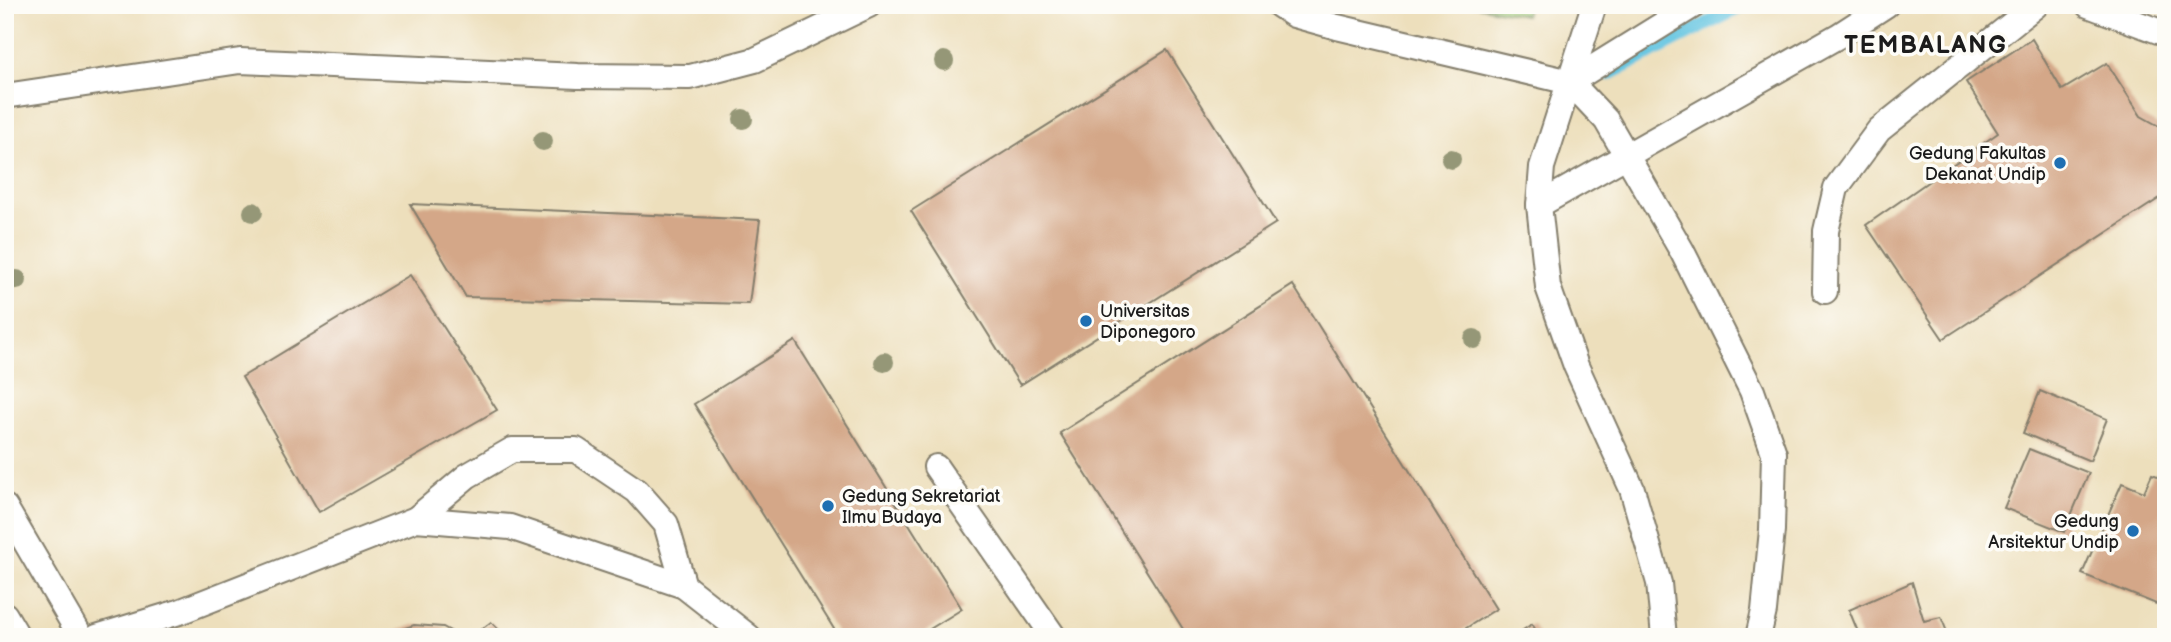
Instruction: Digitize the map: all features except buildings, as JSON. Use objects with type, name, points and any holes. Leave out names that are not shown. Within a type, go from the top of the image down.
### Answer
[{"type":"lane","points":[[5,96],[240,61],[578,76],[690,77],[755,60],[869,5]]},
{"type":"lane","points":[[1279,5],[1294,15],[1336,27],[1570,82],[1606,120],[1682,251],[1752,391],[1774,453],[1772,530],[1764,611],[1758,637]]},
{"type":"lane","points":[[1594,5],[1542,167],[1539,205],[1548,287],[1576,366],[1632,489],[1659,583],[1664,637]]},
{"type":"lane","points":[[1570,82],[1694,5]]},
{"type":"lane","points":[[1539,205],[1838,36],[1886,5]]},
{"type":"lane","points":[[1825,291],[1826,231],[1836,188],[1879,130],[2036,5]]},
{"type":"lane","points":[[2088,5],[2166,34]]},
{"type":"lane","points":[[97,637],[179,612],[416,519],[467,476],[512,450],[576,450],[637,491],[666,524],[684,586]]},
{"type":"lane","points":[[936,467],[1054,637]]},
{"type":"lane","points":[[5,507],[81,637]]},
{"type":"lane","points":[[416,519],[510,527],[684,586],[749,637]]},
{"type":"lane","points":[[5,615],[18,637]]},
{"type":"green space","points":[[1472,5],[1528,5],[1525,15]]},
{"type":"waterway","points":[[1609,74],[1744,5]]},
{"type":"place","name":"Gedung Fakultas Dekanat Undip","points":[[2060,163]]},
{"type":"place","name":"Universitas Diponegoro","points":[[1086,321]]},
{"type":"place","name":"Gedung Sekretariat Ilmu Budaya","points":[[828,506]]},
{"type":"place","name":"Gedung Arsitektur Undip","points":[[2133,531]]},
{"type":"district","name":"TEMBALANG","points":[[1926,45]]}]
